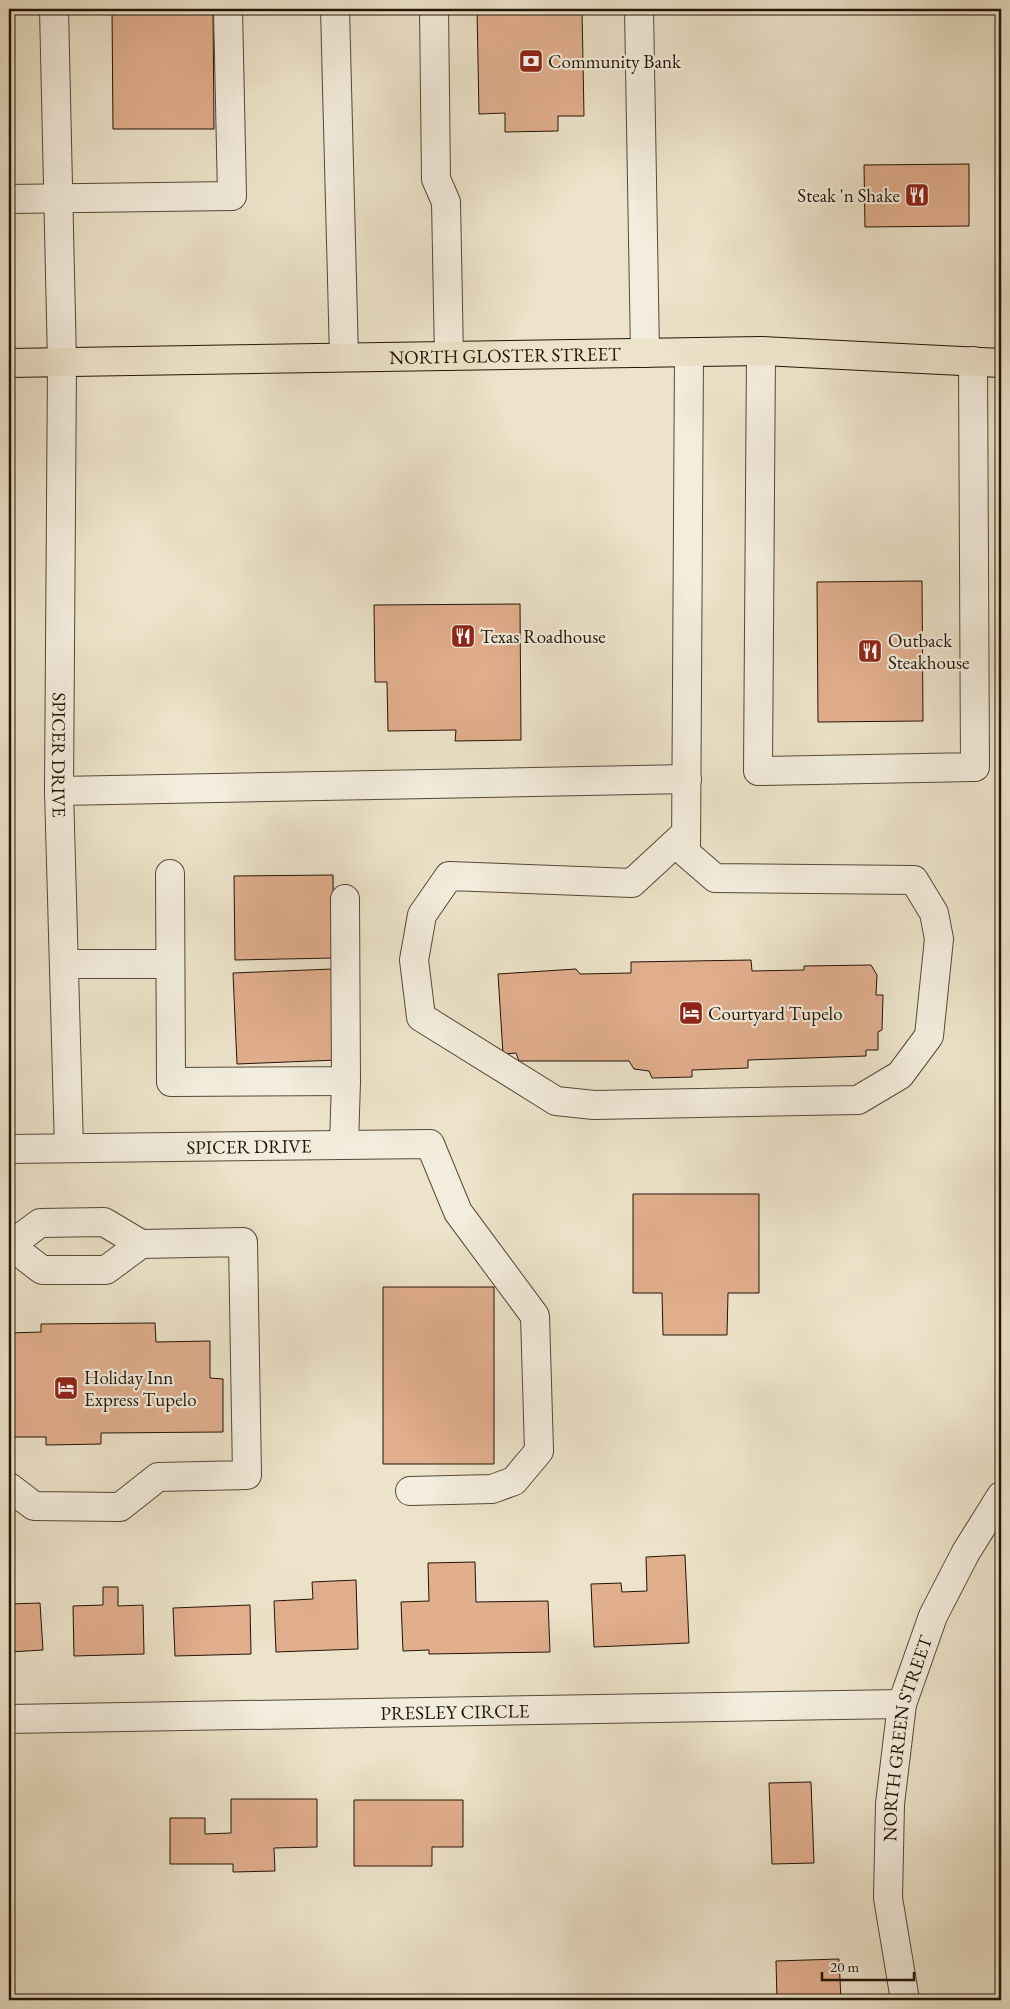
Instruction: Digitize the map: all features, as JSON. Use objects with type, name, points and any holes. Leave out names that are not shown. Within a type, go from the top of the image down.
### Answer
[{"type":"main road","name":"NORTH GLOSTER STREET","points":[[9,362],[761,352],[1001,363]]},
{"type":"street","name":"SPICER DRIVE","points":[[54,9],[62,362],[59,791],[69,1148]]},
{"type":"street","points":[[9,199],[232,196],[228,9]]},
{"type":"street","points":[[335,9],[344,357]]},
{"type":"street","points":[[434,9],[436,179],[446,202],[449,356]]},
{"type":"street","points":[[639,9],[645,353]]},
{"type":"street","points":[[761,352],[758,771],[975,767],[972,361]]},
{"type":"street","points":[[686,833],[632,883],[449,876],[422,915],[414,960],[421,1017],[556,1101],[594,1105],[858,1100],[900,1075],[929,1036],[939,939],[934,913],[914,880],[715,878],[686,853],[689,353]]},
{"type":"street","points":[[59,791],[686,779]]},
{"type":"street","points":[[170,874],[170,1082],[346,1081]]},
{"type":"street","points":[[344,1145],[346,1081],[345,899]]},
{"type":"street","points":[[64,964],[170,964]]},
{"type":"street","name":"SPICER DRIVE","points":[[9,1149],[430,1144],[458,1212],[535,1316],[539,1451],[514,1481],[492,1489],[410,1491]]},
{"type":"street","points":[[9,1487],[34,1506],[120,1507],[158,1477],[247,1475],[243,1242],[141,1244],[104,1222],[40,1223],[10,1246],[42,1270],[106,1270],[141,1244]]},
{"type":"street","name":"NORTH GREEN STREET","points":[[905,2000],[888,1898],[890,1804],[902,1704],[933,1616],[966,1552],[1001,1496]]},
{"type":"street","name":"PRESLEY CIRCLE","points":[[9,1719],[902,1704]]},
{"type":"building","points":[[9,9],[36,9],[36,14],[9,14]]},
{"type":"building","points":[[112,9],[213,9],[214,129],[113,129]]},
{"type":"building","name":"Community Bank","points":[[477,9],[582,9],[584,116],[558,116],[558,131],[505,132],[505,113],[479,114]]},
{"type":"building","name":"Steak 'n Shake","points":[[969,164],[969,226],[865,227],[864,165]]},
{"type":"building","name":"Outback Steakhouse","points":[[922,581],[923,721],[818,722],[817,582]]},
{"type":"building","points":[[520,604],[521,740],[455,741],[456,730],[388,731],[387,682],[375,682],[374,605]]},
{"type":"building","points":[[333,875],[334,958],[235,960],[234,876]]},
{"type":"building","name":"Courtyard Tupelo","points":[[751,960],[752,971],[804,970],[804,966],[871,965],[877,975],[876,995],[883,995],[882,1030],[878,1032],[878,1050],[866,1050],[866,1056],[748,1060],[748,1068],[692,1070],[692,1077],[652,1078],[649,1071],[634,1069],[629,1061],[519,1061],[516,1053],[503,1054],[498,974],[576,969],[580,974],[631,973],[631,962]]},
{"type":"building","points":[[333,969],[337,1060],[237,1064],[233,973]]},
{"type":"building","points":[[633,1194],[759,1194],[759,1293],[728,1293],[727,1335],[663,1335],[662,1293],[633,1293]]},
{"type":"building","points":[[383,1287],[494,1287],[494,1464],[383,1464]]},
{"type":"building","points":[[155,1323],[156,1342],[210,1341],[210,1378],[223,1379],[223,1432],[101,1433],[101,1444],[46,1445],[46,1437],[9,1437],[9,1333],[41,1332],[41,1324]]},
{"type":"building","points":[[685,1555],[689,1643],[594,1647],[591,1584],[621,1583],[622,1592],[647,1591],[646,1557]]},
{"type":"building","points":[[475,1562],[476,1602],[548,1601],[550,1652],[429,1654],[429,1650],[403,1651],[401,1602],[429,1601],[428,1563]]},
{"type":"building","points":[[356,1580],[358,1649],[276,1652],[274,1601],[313,1599],[312,1582]]},
{"type":"building","points":[[103,1587],[118,1587],[118,1606],[143,1605],[144,1654],[74,1656],[73,1606],[103,1605]]},
{"type":"building","points":[[40,1603],[43,1650],[9,1652],[9,1604]]},
{"type":"building","points":[[250,1605],[251,1654],[175,1656],[173,1608]]},
{"type":"building","points":[[811,1782],[814,1863],[772,1864],[769,1783]]},
{"type":"building","points":[[231,1799],[317,1799],[317,1847],[274,1848],[275,1871],[233,1872],[233,1864],[170,1864],[170,1818],[205,1818],[205,1834],[231,1833]]},
{"type":"building","points":[[354,1800],[463,1800],[463,1847],[432,1847],[432,1866],[354,1866]]},
{"type":"building","points":[[839,1959],[841,2000],[777,2000],[776,1961]]},
{"type":"place","name":"Community Bank","points":[[531,61]]},
{"type":"place","name":"Steak 'n Shake","points":[[917,195]]},
{"type":"place","name":"Texas Roadhouse","points":[[463,636]]},
{"type":"place","name":"Outback Steakhouse","points":[[870,651]]},
{"type":"place","name":"Courtyard Tupelo","points":[[691,1013]]},
{"type":"place","name":"Holiday Inn Express Tupelo","points":[[66,1388]]}]
